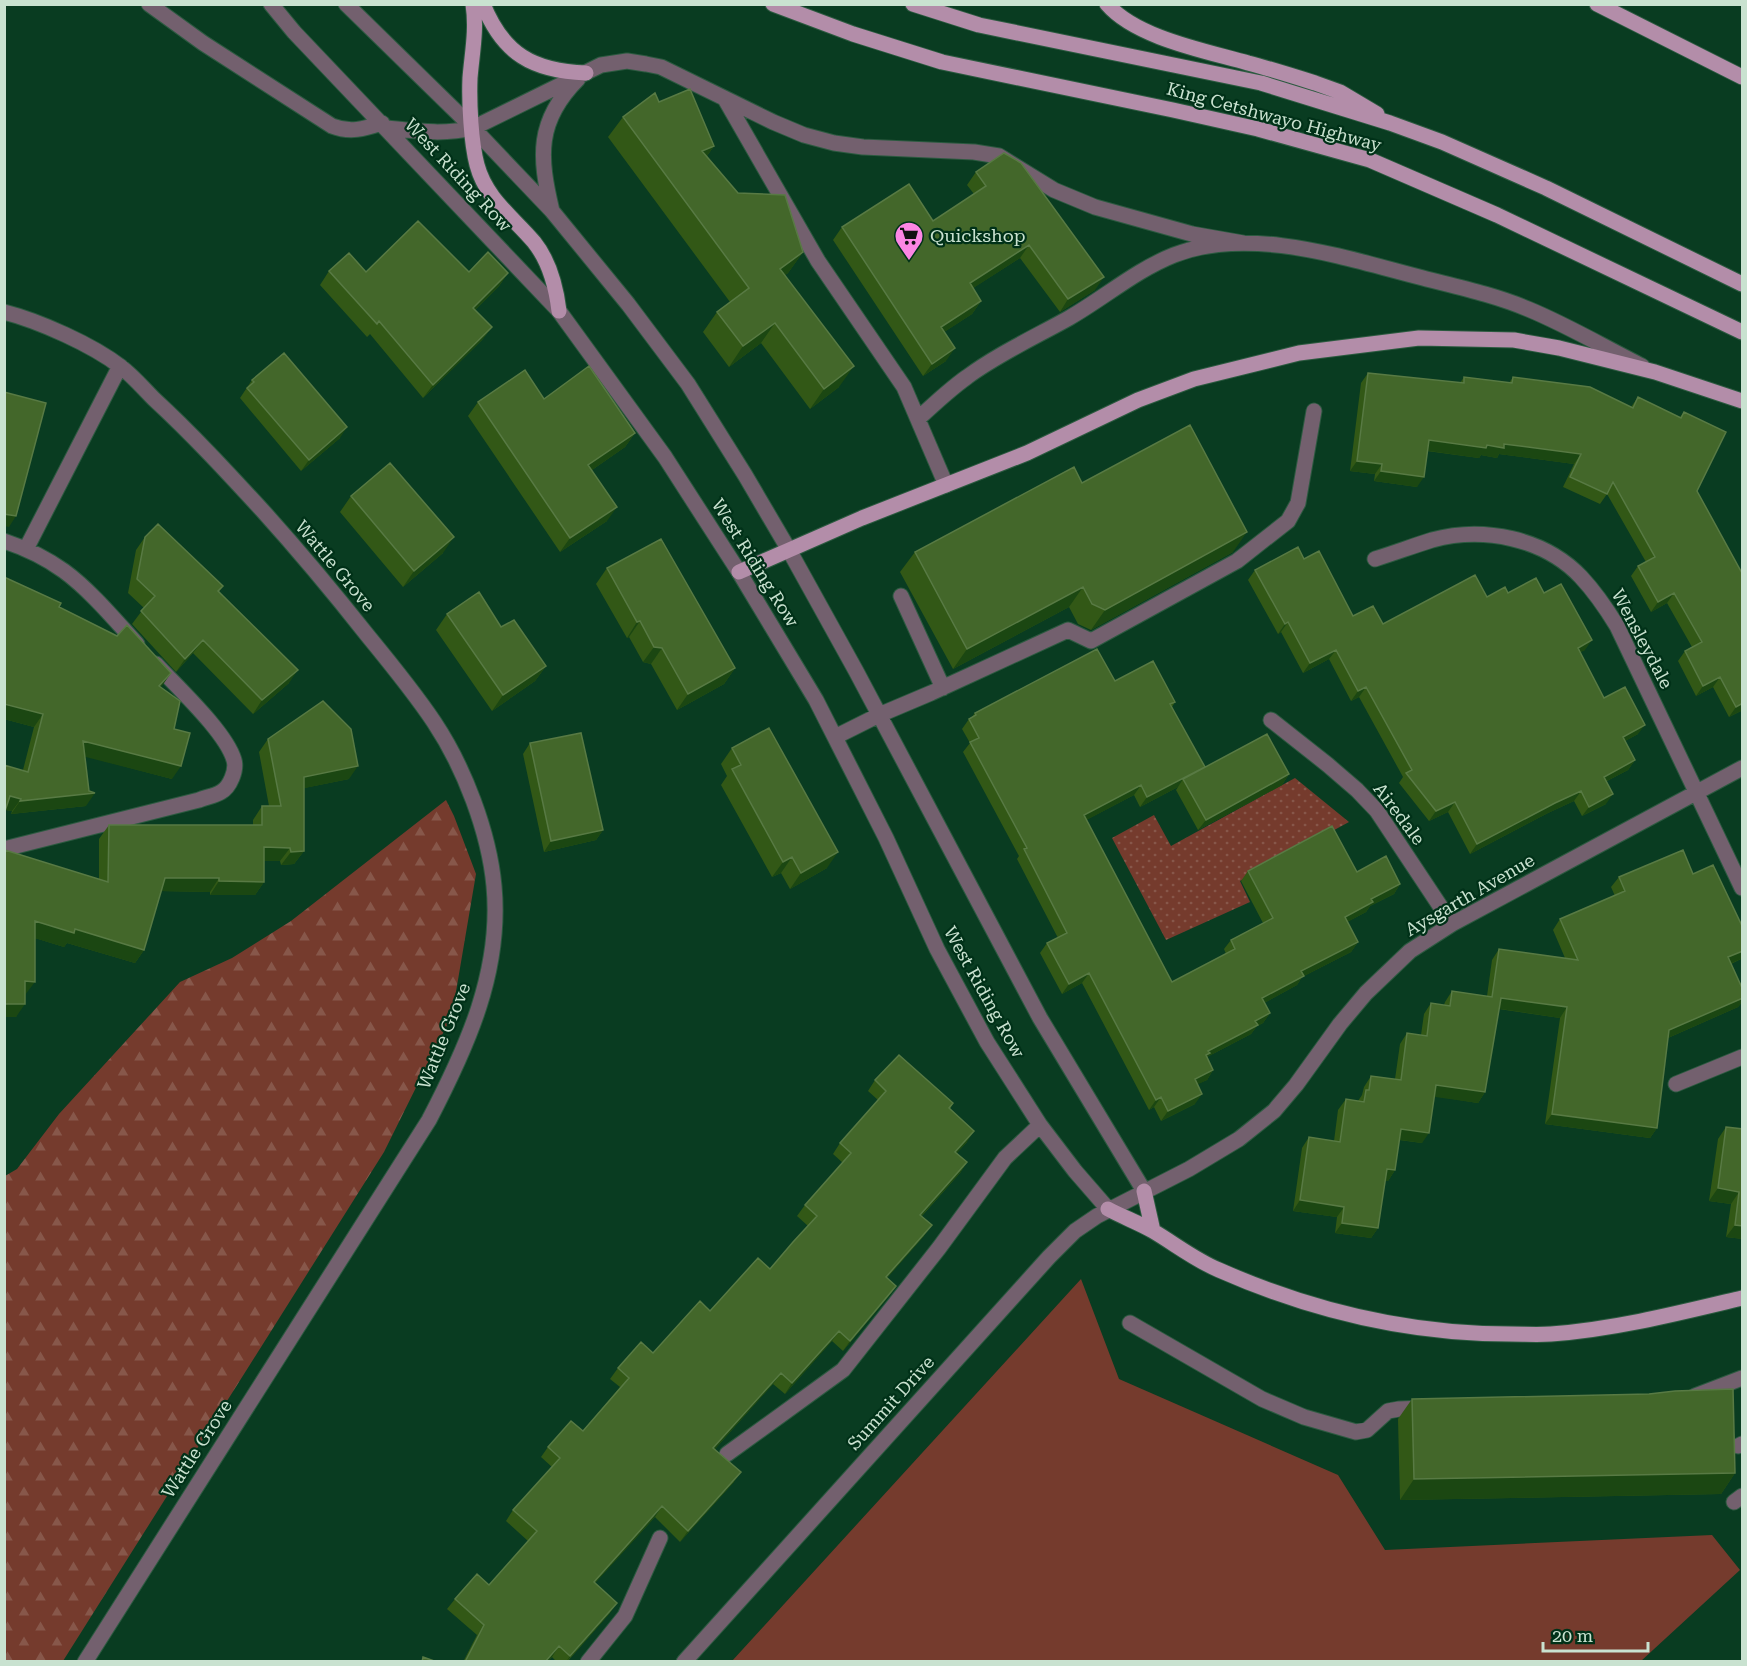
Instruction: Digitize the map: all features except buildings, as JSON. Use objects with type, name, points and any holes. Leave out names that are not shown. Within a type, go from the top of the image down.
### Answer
[{"type":"main road","points":[[473,4],[475,34],[470,79],[477,165],[494,201],[534,243],[545,260],[557,290],[559,311]]},
{"type":"main road","points":[[483,4],[500,38],[526,59],[547,68],[584,74]]},
{"type":"main road","name":"King Cetshwayo Highway","points":[[773,4],[854,34],[942,62],[1258,129],[1370,160],[1497,215],[1743,332]]},
{"type":"main road","name":"King Cetshwayo Highway","points":[[914,4],[979,25],[1261,83],[1390,123],[1442,142],[1535,184],[1743,284]]},
{"type":"main road","points":[[1107,4],[1115,14],[1131,24],[1165,38],[1340,92],[1362,103],[1390,123]]},
{"type":"main road","points":[[1597,4],[1743,77]]},
{"type":"main road","points":[[739,572],[862,518],[1027,453],[1138,400],[1194,379],[1299,353],[1419,338],[1514,340],[1559,348],[1655,372],[1743,400]]},
{"type":"main road","points":[[1144,1191],[1153,1231]]},
{"type":"main road","points":[[1108,1209],[1153,1231],[1218,1270],[1295,1300],[1370,1320],[1432,1330],[1467,1334],[1550,1334],[1651,1320],[1743,1298]]},
{"type":"street","points":[[149,4],[203,43],[332,126],[343,130],[359,130],[384,125],[432,133],[452,133],[473,128],[601,65],[627,61],[646,64],[661,67],[783,126],[834,143],[881,148],[974,152],[999,156],[1054,190],[1095,207],[1192,234],[1243,243],[1311,250],[1477,292],[1527,308],[1655,372]]},
{"type":"street","name":"West Riding Row","points":[[271,4],[294,32],[559,311],[665,457],[739,572],[816,700],[886,838],[937,949],[987,1042],[1040,1125],[1108,1209]]},
{"type":"street","name":"West Riding Row","points":[[346,4],[473,128],[552,211],[628,304],[688,384],[789,550],[1040,1018],[1144,1191]]},
{"type":"street","points":[[552,211],[543,176],[544,139],[549,120],[558,103],[568,88],[584,74]]},
{"type":"street","points":[[725,99],[818,261],[904,387],[946,485]]},
{"type":"street","points":[[919,418],[965,378],[1071,317],[1146,269],[1174,255],[1191,250],[1243,243]]},
{"type":"street","name":"Wattle Grove","points":[[4,312],[55,330],[120,366],[214,457],[315,569],[436,724],[474,803],[486,842],[494,885],[495,935],[490,971],[476,1019],[455,1069],[429,1120],[85,1662]]},
{"type":"street","points":[[26,549],[120,366]]},
{"type":"street","points":[[835,737],[1068,630],[1091,641],[1254,550],[1288,520],[1298,503],[1314,411]]},
{"type":"street","name":"Wensleydale","points":[[1375,559],[1434,540],[1487,534],[1511,537],[1533,546],[1557,558],[1580,576],[1600,599],[1617,626],[1743,888]]},
{"type":"street","points":[[4,541],[26,549],[64,571],[105,609],[218,732],[229,748],[235,763],[232,780],[223,792],[200,800],[4,849]]},
{"type":"street","points":[[901,596],[943,688]]},
{"type":"street","name":"Airedale","points":[[1271,720],[1328,765],[1377,811],[1452,924]]},
{"type":"street","name":"Aysgarth Avenue","points":[[1144,1191],[1189,1169],[1229,1145],[1274,1111],[1366,993],[1410,951],[1452,924],[1743,768]]},
{"type":"street","points":[[1676,1084],[1743,1057]]},
{"type":"street","points":[[727,1454],[843,1370],[939,1248],[1005,1158],[1040,1125]]},
{"type":"street","name":"Summit Drive","points":[[684,1662],[1049,1257],[1075,1231],[1108,1209],[1144,1191]]},
{"type":"street","points":[[1130,1323],[1262,1399],[1304,1417],[1356,1432],[1367,1430],[1388,1411],[1434,1408]]},
{"type":"street","points":[[1678,1398],[1700,1395],[1743,1378]]},
{"type":"street","points":[[588,1662],[625,1616],[660,1538]]},
{"type":"green space","points":[[1295,778],[1349,822],[1240,881],[1250,902],[1166,940],[1112,838],[1154,815],[1171,846]]},
{"type":"green space","points":[[446,800],[476,874],[452,1015],[384,1152],[63,1661],[5,1661],[5,1176],[17,1169],[59,1114],[180,982],[232,958],[291,921]]},
{"type":"green space","points":[[1081,1279],[1119,1379],[1338,1475],[1385,1550],[1712,1535],[1740,1570],[1641,1661],[732,1661]]},
{"type":"place","name":"Quickshop","points":[[909,262]]}]
